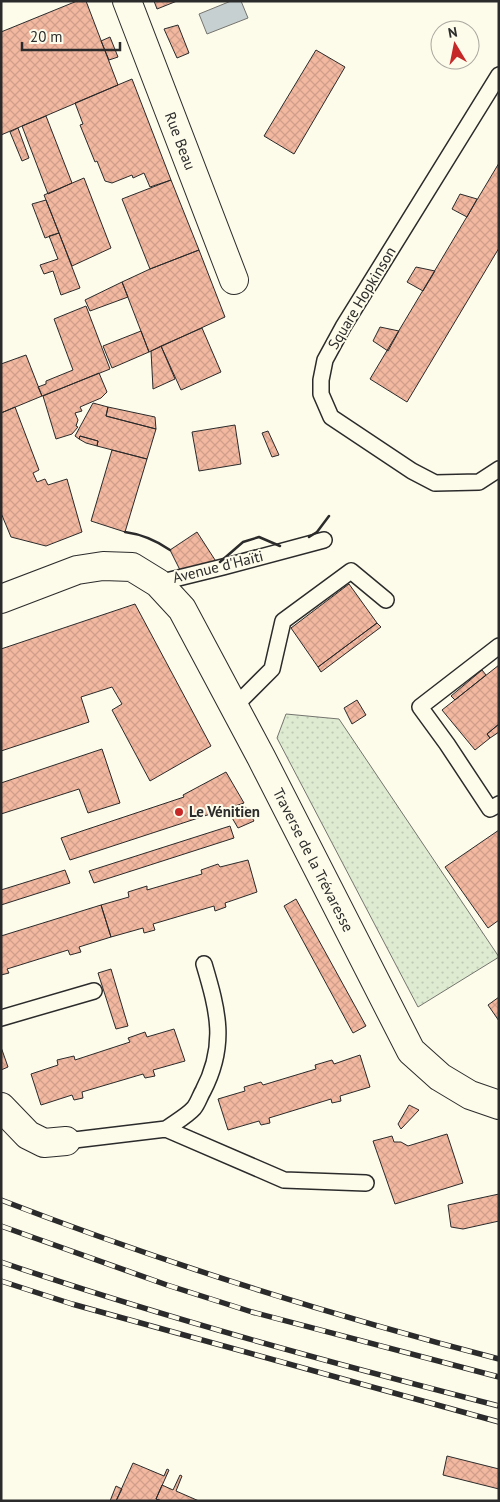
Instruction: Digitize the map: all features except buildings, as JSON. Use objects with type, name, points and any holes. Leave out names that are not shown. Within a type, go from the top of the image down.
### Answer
[{"type":"street","name":"Rue Beau","points":[[127,1],[234,280]]},
{"type":"street","name":"Avenue d'Haïti","points":[[4,591],[77,570],[103,566],[132,567],[158,583]]},
{"type":"street","name":"Traverse de la Trévaresse","points":[[158,583],[182,609],[411,1051],[440,1077],[470,1095],[499,1105]]},
{"type":"street","points":[[1,1107],[28,1136],[44,1143],[66,1142]]},
{"type":"lane","name":"Square Hopkinson","points":[[499,75],[343,327],[325,360],[321,387],[321,394],[331,417],[435,483],[479,482],[499,469]]},
{"type":"lane","name":"Avenue d'Haïti","points":[[158,583],[324,540]]},
{"type":"lane","points":[[234,707],[272,669],[283,621],[351,571],[386,600]]},
{"type":"lane","points":[[499,646],[420,707],[490,809],[499,804]]},
{"type":"lane","points":[[66,1142],[166,1129],[194,1108],[211,1076],[219,1033],[214,999],[204,964]]},
{"type":"lane","points":[[1,1018],[94,991]]},
{"type":"lane","points":[[166,1129],[284,1180],[366,1183]]},
{"type":"green space","points":[[286,714],[339,719],[499,957],[418,1007],[277,738]]},
{"type":"shaded area","points":[[231,1],[241,1],[248,18],[207,34],[199,14]]},
{"type":"railway","points":[[1,1200],[124,1245],[248,1287],[499,1359]]},
{"type":"railway","points":[[1,1226],[167,1285],[252,1312],[499,1377]]},
{"type":"railway","points":[[1,1262],[63,1283],[249,1339],[499,1406]]},
{"type":"railway","points":[[1,1281],[72,1304],[499,1422]]},
{"type":"wall","points":[[309,537],[317,532],[329,516]]},
{"type":"wall","points":[[125,532],[148,538],[170,550]]},
{"type":"wall","points":[[220,562],[243,542],[259,537],[280,546]]},
{"type":"place","name":"Le Vénitien","points":[[179,812]]}]
